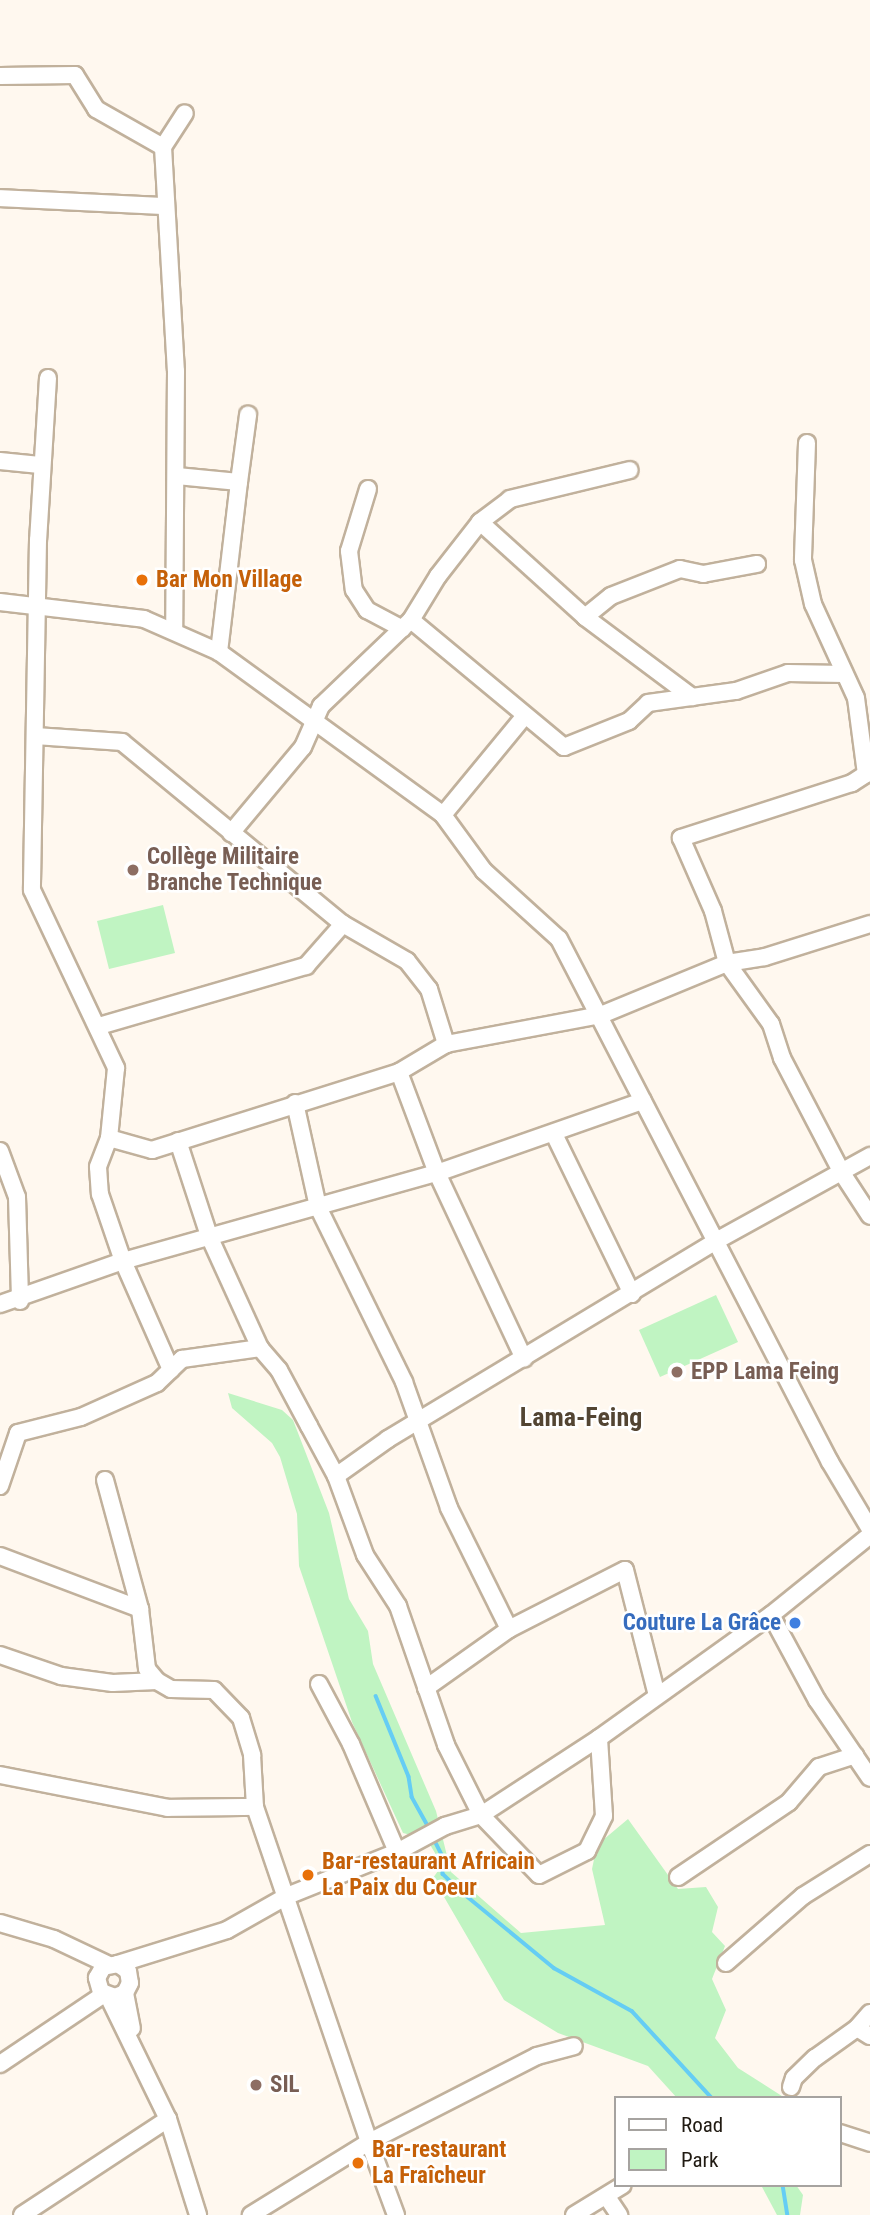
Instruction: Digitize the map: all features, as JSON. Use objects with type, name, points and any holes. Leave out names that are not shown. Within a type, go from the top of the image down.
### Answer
[{"type":"street","points":[[0,75],[75,75],[96,109],[163,147]]},
{"type":"street","points":[[174,631],[176,360],[163,147],[185,113]]},
{"type":"street","points":[[0,198],[165,206]]},
{"type":"street","points":[[48,378],[40,465],[37,736],[32,890],[99,1026],[116,1068],[109,1138],[98,1167],[100,1194],[123,1261],[171,1370]]},
{"type":"street","points":[[219,652],[248,415]]},
{"type":"street","points":[[807,443],[803,560],[813,604],[856,698],[866,774],[852,783],[681,838],[713,911],[727,963],[771,1024],[782,1058],[842,1173],[870,1216]]},
{"type":"street","points":[[0,461],[40,465]]},
{"type":"street","points":[[231,833],[303,747],[321,706],[407,625],[438,576],[480,522],[510,499],[630,470]]},
{"type":"street","points":[[177,476],[239,482]]},
{"type":"street","points":[[369,489],[349,551],[354,590],[367,610],[407,625],[523,718],[564,747],[629,721],[648,704],[736,691],[788,674],[844,674]]},
{"type":"street","points":[[480,522],[585,617],[692,697]]},
{"type":"street","points":[[585,617],[611,596],[680,569],[703,574],[757,564]]},
{"type":"street","points":[[0,602],[144,618],[219,652],[313,723],[443,814],[484,871],[559,939],[718,1240],[830,1462],[870,1529]]},
{"type":"street","points":[[443,814],[523,718]]},
{"type":"street","points":[[37,736],[122,742],[343,924],[407,961],[429,989],[446,1044]]},
{"type":"street","points":[[99,1026],[306,966],[343,924]]},
{"type":"street","points":[[109,1138],[152,1150],[399,1072],[446,1044],[601,1015],[727,963],[765,957],[870,924]]},
{"type":"street","points":[[399,1072],[437,1173],[524,1359]]},
{"type":"street","points":[[0,1304],[20,1301],[123,1261],[437,1173],[643,1101]]},
{"type":"street","points":[[295,1103],[318,1207],[404,1382],[416,1422],[449,1508],[509,1629]]},
{"type":"street","points":[[554,1134],[632,1294]]},
{"type":"street","points":[[178,1141],[209,1236],[260,1348],[279,1370],[336,1476],[365,1555],[398,1606],[446,1745],[481,1815],[539,1875],[587,1851],[604,1816],[599,1738]]},
{"type":"street","points":[[0,1151],[17,1197],[20,1301]]},
{"type":"street","points":[[336,1476],[416,1422],[718,1240],[870,1156]]},
{"type":"street","points":[[0,1486],[18,1433],[81,1417],[156,1383],[182,1359],[260,1348]]},
{"type":"street","points":[[105,1480],[140,1609],[141,1648],[147,1669],[157,1681],[171,1689],[214,1690],[241,1718],[252,1755],[255,1807],[396,2215]]},
{"type":"street","points":[[0,2064],[58,2021],[105,1980],[164,1953],[228,1930],[287,1896],[397,1852],[445,1826],[481,1815],[599,1738],[771,1615],[870,1535]]},
{"type":"street","points":[[0,1556],[140,1609]]},
{"type":"street","points":[[426,1688],[509,1629],[625,1570],[657,1696]]},
{"type":"street","points":[[771,1615],[817,1700],[870,1778]]},
{"type":"street","points":[[0,1655],[61,1676],[113,1683],[157,1681]]},
{"type":"street","points":[[319,1684],[351,1744],[397,1852]]},
{"type":"street","points":[[678,1877],[789,1802],[819,1767],[855,1755]]},
{"type":"street","points":[[0,1775],[168,1808],[255,1807]]},
{"type":"street","points":[[726,1963],[803,1896],[870,1854]]},
{"type":"street","points":[[0,1923],[54,1939],[105,1980],[127,1988]]},
{"type":"street","points":[[127,1988],[164,1953]]},
{"type":"street","points":[[105,1980],[128,1971],[127,1988],[136,2048]]},
{"type":"street","points":[[105,1980],[169,2119],[198,2215]]},
{"type":"street","points":[[791,2087],[794,2078],[816,2058],[863,2032],[870,2013]]},
{"type":"street","points":[[251,2215],[369,2142],[537,2056],[574,2046]]},
{"type":"street","points":[[22,2215],[169,2119]]},
{"type":"street","points":[[842,2134],[870,2143]]},
{"type":"street","points":[[574,2215],[620,2187]]},
{"type":"street","points":[[607,2197],[619,2215]]},
{"type":"green space","points":[[163,905],[175,953],[109,969],[97,921]]},
{"type":"green space","points":[[716,1295],[738,1342],[660,1377],[639,1330]]},
{"type":"green space","points":[[228,1393],[282,1410],[293,1420],[329,1513],[349,1599],[368,1631],[373,1664],[436,1811],[451,1872],[521,1933],[605,1925],[592,1869],[597,1845],[628,1819],[678,1889],[706,1887],[718,1907],[712,1932],[725,1946],[712,1979],[726,2010],[715,2038],[738,2068],[782,2096],[675,2096],[648,2066],[558,2033],[504,2000],[433,1878],[440,1868],[438,1858],[420,1828],[411,1835],[403,1833],[352,1722],[299,1566],[297,1514],[280,1457],[272,1443],[232,1408]]},
{"type":"green space","points":[[762,2187],[797,2187],[803,2195],[800,2215],[777,2215]]},
{"type":"waterway","points":[[376,1696],[409,1777],[412,1797],[430,1830]]},
{"type":"waterway","points":[[433,1837],[442,1855],[443,1874],[463,1893],[554,1968],[632,2011],[710,2096]]},
{"type":"waterway","points":[[783,2187],[788,2215]]},
{"type":"place","name":"Bar Mon Village","points":[[142,580]]},
{"type":"place","name":"Collège Militaire Branche Technique","points":[[133,870]]},
{"type":"place","name":"EPP Lama Feing","points":[[677,1372]]},
{"type":"place","name":"Couture La Grâce","points":[[795,1623]]},
{"type":"place","name":"Bar-restaurant Africain La Paix du Coeur","points":[[308,1875]]},
{"type":"place","name":"SIL","points":[[256,2085]]},
{"type":"place","name":"Bar-restaurant La Fraîcheur","points":[[358,2163]]},
{"type":"district","name":"Lama-Feing","points":[[581,1418]]}]
